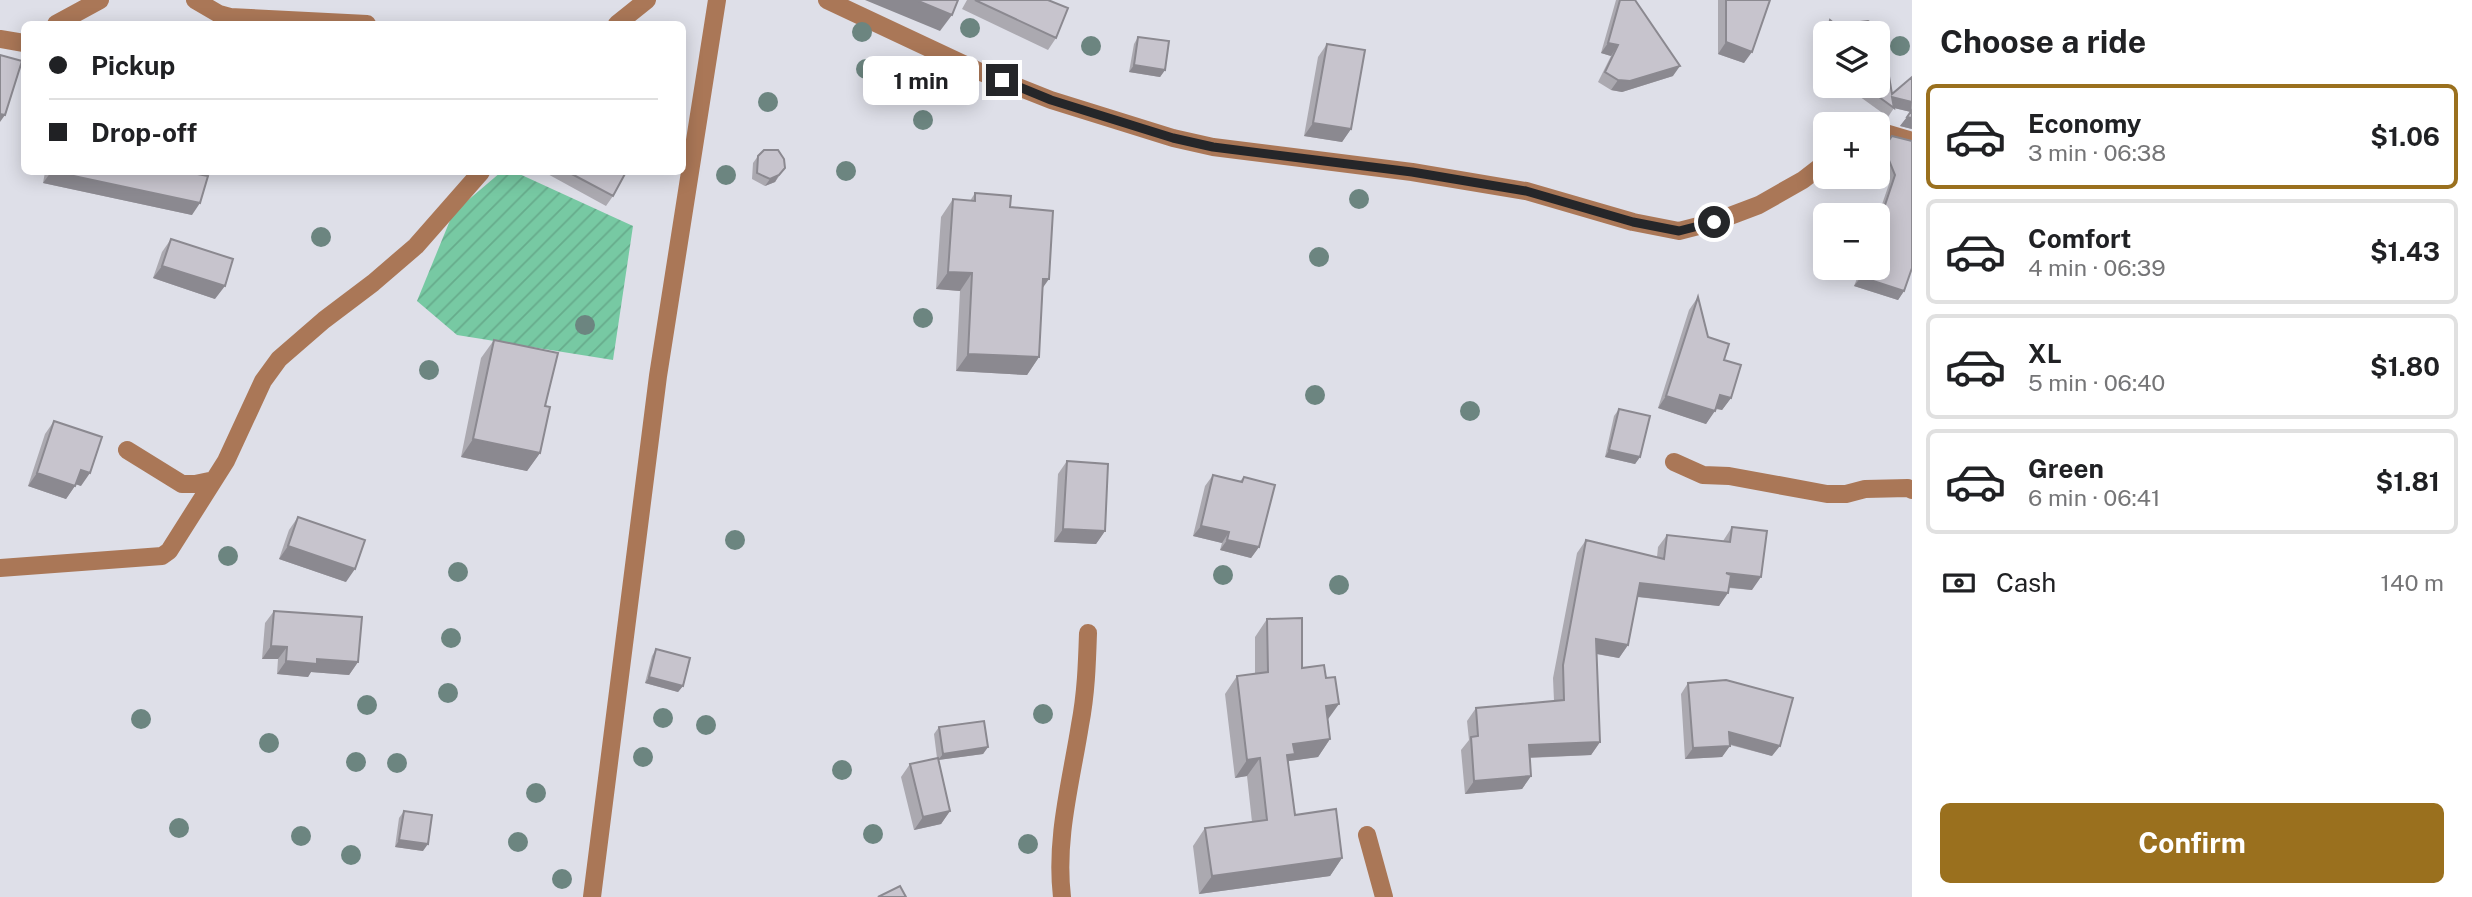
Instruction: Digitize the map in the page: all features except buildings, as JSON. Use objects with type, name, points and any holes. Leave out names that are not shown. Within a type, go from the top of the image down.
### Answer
[{"type":"street","points":[[62,21],[100,0]]},
{"type":"street","points":[[195,0],[210,10],[230,17],[308,21]]},
{"type":"street","points":[[621,21],[647,0]]},
{"type":"street","points":[[592,897],[658,376],[717,0]]},
{"type":"street","points":[[827,0],[978,71],[1051,100],[1173,138],[1213,147],[1412,172],[1526,191],[1613,217],[1679,231],[1714,222],[1759,205],[1813,172]]},
{"type":"street","points":[[0,39],[21,42]]},
{"type":"street","points":[[1890,134],[1912,141]]},
{"type":"street","points":[[0,568],[162,556],[169,551],[226,461],[263,381],[279,359],[416,246],[478,175]]},
{"type":"street","points":[[127,450],[182,484],[215,480]]},
{"type":"street","points":[[1674,462],[1703,475],[1827,494],[1889,487],[1912,490]]},
{"type":"street","points":[[1062,897],[1059,872],[1087,673],[1088,633]]},
{"type":"street","points":[[1367,835],[1384,897]]},
{"type":"green space","points":[[497,175],[522,175],[633,226],[613,360],[457,335],[417,301],[453,213]]},
{"type":"route","points":[[1002,80],[1051,100],[1173,138],[1213,147],[1412,172],[1526,191],[1633,222],[1679,231],[1714,222]]}]
